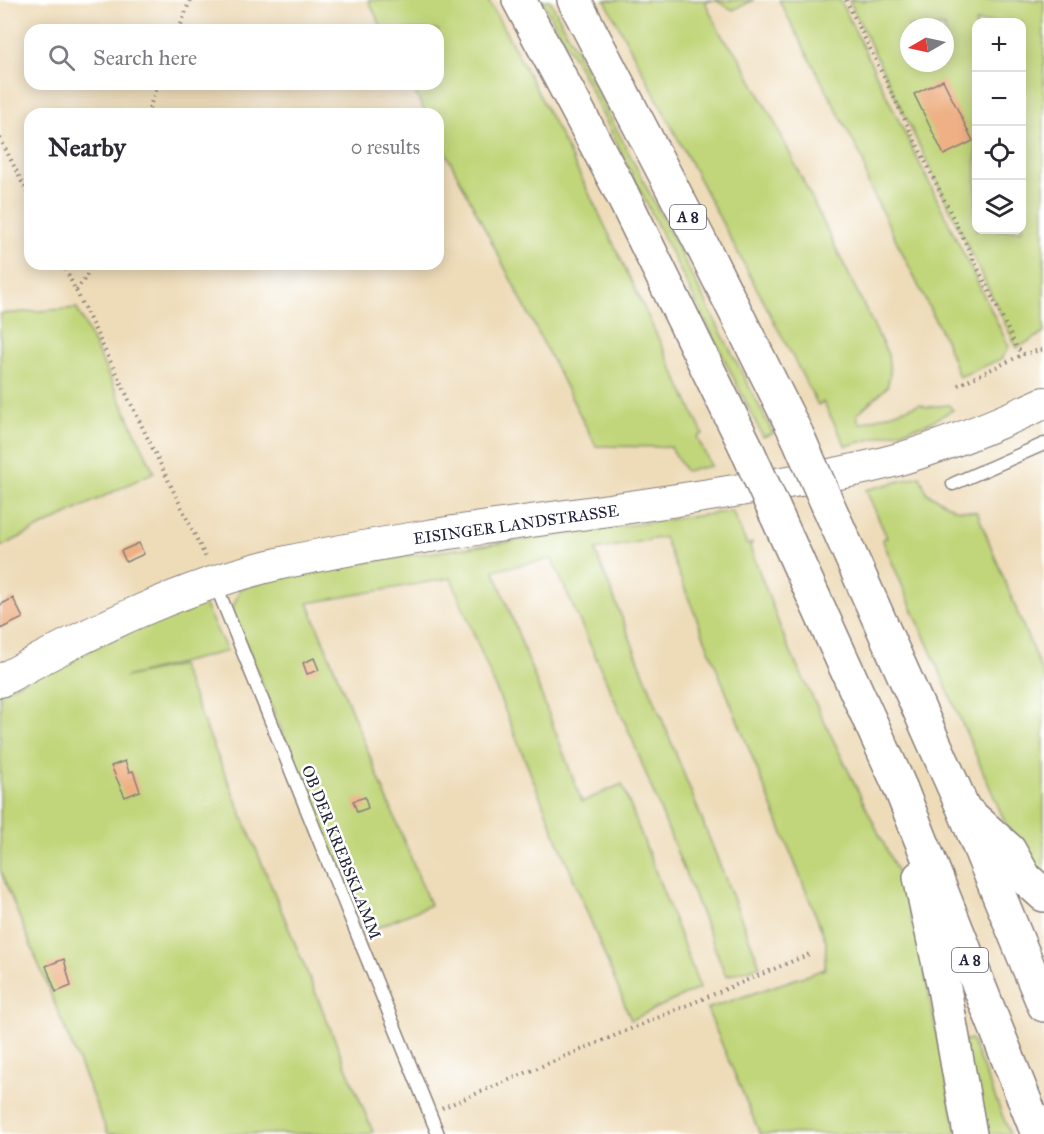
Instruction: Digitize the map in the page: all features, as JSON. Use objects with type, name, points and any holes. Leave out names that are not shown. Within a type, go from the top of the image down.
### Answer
[{"type":"highway","name":"A 8","points":[[519,0],[617,184],[745,445],[900,787],[1038,1134]]},
{"type":"highway","name":"A 8","points":[[574,0],[705,251],[797,435],[964,810],[1044,1005]]},
{"type":"highway","points":[[900,787],[944,988],[970,1134]]},
{"type":"highway","points":[[964,810],[1009,850],[1025,878],[1044,895]]},
{"type":"main road","name":"EISINGER LANDSTRASSE","points":[[0,681],[87,636],[215,583],[279,564],[345,551],[859,469],[966,437],[1044,403]]},
{"type":"lane","points":[[952,484],[1044,444]]},
{"type":"lane","name":"OB DER KREBSKLAMM","points":[[215,583],[438,1134]]},
{"type":"path","points":[[180,24],[190,0]]},
{"type":"path","points":[[846,0],[1017,348],[1024,354]]},
{"type":"path","points":[[149,108],[156,90]]},
{"type":"path","points":[[0,138],[24,186]]},
{"type":"path","points":[[66,270],[190,522],[215,583]]},
{"type":"path","points":[[76,291],[89,270]]},
{"type":"path","points":[[958,385],[1024,354],[1044,349]]},
{"type":"path","points":[[429,1113],[812,953]]},
{"type":"green space","points":[[368,0],[488,0],[573,161],[626,270],[703,434],[697,437],[711,466],[685,471],[671,447],[596,446],[444,149],[444,108],[423,108],[414,90],[444,90],[444,24],[380,24]]},
{"type":"green space","points":[[542,0],[550,0],[773,433],[763,437],[580,69]]},
{"type":"green space","points":[[605,0],[715,0],[705,2],[723,38],[738,55],[776,125],[888,355],[890,375],[887,387],[857,414],[859,424],[920,404],[927,407],[949,405],[953,410],[927,424],[846,446],[823,402],[818,405]]},
{"type":"green space","points":[[715,0],[754,0],[733,10]]},
{"type":"green space","points":[[779,0],[840,0],[1009,347],[1001,359],[959,377],[947,344],[868,183],[863,160]]},
{"type":"green space","points":[[849,0],[1044,0],[1044,333],[1017,348]]},
{"type":"green space","points":[[77,308],[154,472],[0,547],[0,314]]},
{"type":"green space","points":[[920,476],[927,493],[955,509],[977,512],[1044,678],[1044,886],[1018,852],[882,539],[887,538],[866,490]]},
{"type":"green space","points":[[732,511],[747,545],[752,543],[750,547],[787,645],[899,875],[921,954],[957,1134],[760,1134],[707,1009],[825,969],[826,941],[664,537],[595,550],[760,966],[726,976],[633,741],[552,559],[494,570],[582,802],[622,784],[700,988],[631,1020],[451,578],[308,603],[430,905],[364,933],[232,610],[240,589],[284,573]]},
{"type":"green space","points":[[201,598],[227,651],[125,677],[180,665],[373,1132],[370,1134],[108,1134],[0,870],[0,692]]},
{"type":"green space","points":[[971,1039],[1010,1134],[979,1134],[962,1041]]},
{"type":"building","points":[[943,80],[972,141],[944,155],[914,94]]},
{"type":"building","points":[[139,543],[144,554],[126,562],[121,551]]},
{"type":"building","points":[[13,598],[23,618],[0,629],[0,605]]},
{"type":"building","points":[[314,658],[319,670],[307,674],[303,663]]},
{"type":"building","points":[[125,761],[129,772],[133,771],[140,791],[125,797],[111,766]]},
{"type":"building","points":[[365,797],[368,808],[357,812],[353,801]]},
{"type":"building","points":[[64,959],[71,986],[56,992],[46,966]]}]
